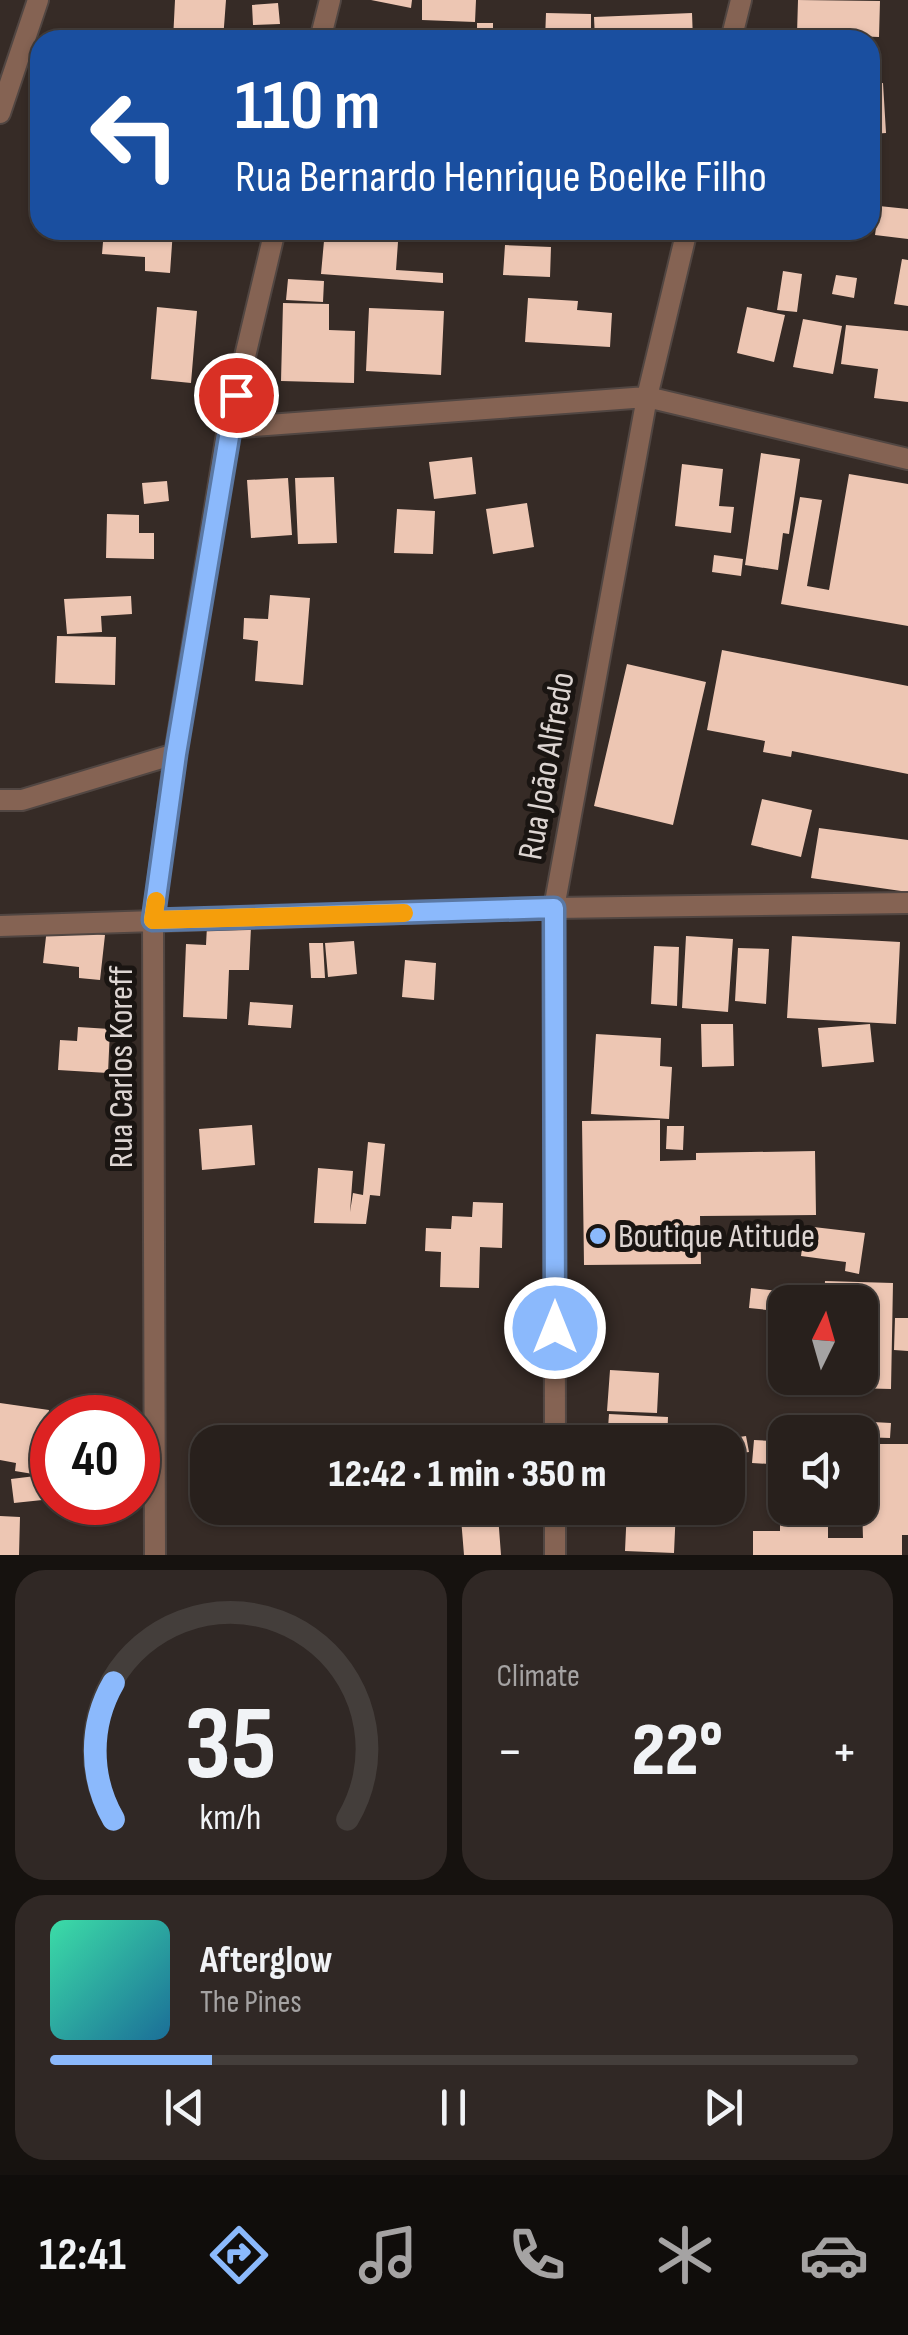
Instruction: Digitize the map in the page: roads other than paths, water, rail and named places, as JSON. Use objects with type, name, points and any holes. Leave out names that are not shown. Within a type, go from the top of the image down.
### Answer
[{"type":"street","points":[[0,113],[38,0]]},
{"type":"street","points":[[322,30],[330,0]]},
{"type":"street","points":[[734,30],[741,0]]},
{"type":"street","name":"Rua Carlos Koreff","points":[[156,1555],[153,920],[228,428],[273,240]]},
{"type":"street","name":"Rua João Alfredo","points":[[555,1425],[554,908],[647,396],[684,240]]},
{"type":"street","points":[[228,428],[647,396],[908,459]]},
{"type":"street","points":[[0,800],[22,800],[176,754]]},
{"type":"street","points":[[0,926],[554,908],[908,903]]},
{"type":"street","points":[[555,1525],[555,1555]]},
{"type":"place","name":"Boutique Atitude","points":[[598,1236]]}]
